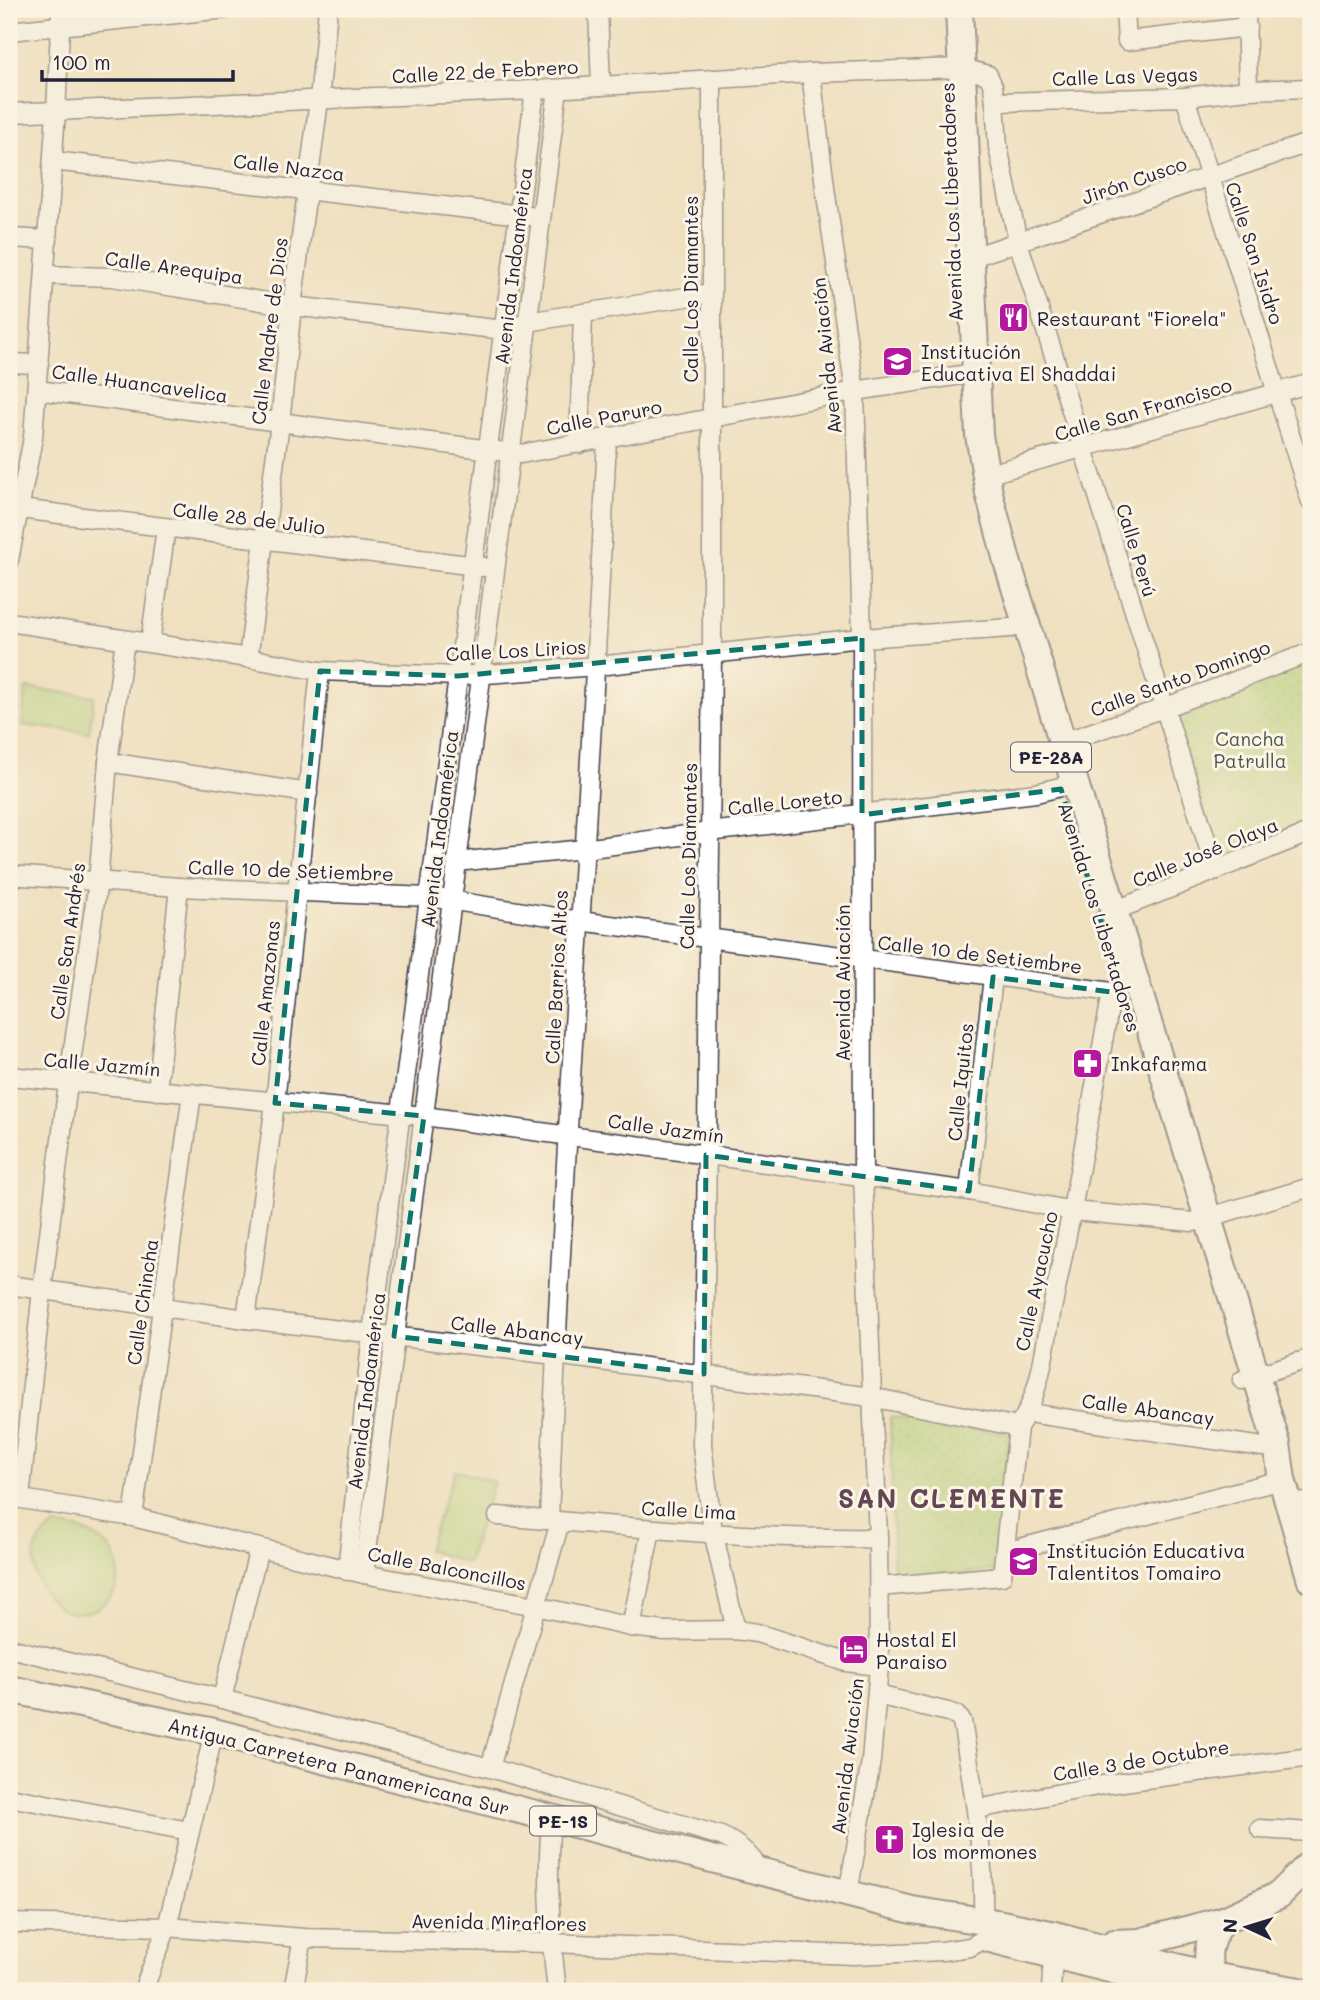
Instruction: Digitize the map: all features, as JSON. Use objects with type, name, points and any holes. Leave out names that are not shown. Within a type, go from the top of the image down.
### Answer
[{"type":"highway","name":"Avenida Los Libertadores","points":[[944,9],[954,68],[970,258],[963,437],[974,496],[1063,743],[1068,786],[1114,911],[1123,988]]},
{"type":"highway","name":"Avenida Los Libertadores","points":[[959,9],[954,68],[966,373],[1019,626],[1068,786],[1123,988],[1201,1220],[1250,1378],[1278,1444],[1294,1495],[1311,1580]]},
{"type":"highway","name":"Avenida Los Libertadores","points":[[1250,1378],[1263,1447],[1294,1495]]},
{"type":"highway","name":"Antigua Carretera Panamericana Sur","points":[[9,1689],[214,1732],[761,1871],[984,1930],[1053,1955],[1209,1986],[1300,1991]]},
{"type":"highway","points":[[1087,1943],[1139,1942],[1224,1920],[1279,1895],[1311,1863]]},
{"type":"highway","points":[[1209,1986],[1210,1943],[1216,1929],[1224,1920]]},
{"type":"highway","name":"Antigua Carretera Panamericana Sur","points":[[984,1930],[1087,1943],[1209,1986]]},
{"type":"street","points":[[9,560],[18,497],[33,438],[57,112],[61,9]]},
{"type":"street","points":[[9,31],[226,9]]},
{"type":"street","name":"Calle Madre de Dios","points":[[248,658],[280,423],[328,9]]},
{"type":"street","points":[[598,9],[601,86]]},
{"type":"street","points":[[1125,9],[1127,41],[1247,18],[1248,90]]},
{"type":"street","points":[[954,68],[988,75],[995,102]]},
{"type":"street","name":"Calle 22 de Febrero","points":[[9,113],[558,89],[811,73],[954,68]]},
{"type":"street","name":"Avenida Aviación","points":[[811,73],[855,391],[862,638],[863,1177],[878,1538],[879,1667],[871,1761],[848,1894]]},
{"type":"street","name":"Calle Los Diamantes","points":[[712,79],[712,653],[702,1445],[713,1532],[736,1630]]},
{"type":"street","name":"Calle Las Vegas","points":[[995,102],[1185,97],[1248,90],[1311,88]]},
{"type":"street","name":"Avenida Indoamérica","points":[[355,1572],[394,1336],[558,89]]},
{"type":"street","name":"Avenida Indoamérica","points":[[355,1572],[372,1333],[535,90]]},
{"type":"street","name":"Calle San Isidro","points":[[1185,97],[1311,502]]},
{"type":"street","name":"Calle Perú","points":[[995,102],[998,147],[1017,242],[1216,871]]},
{"type":"street","name":"Jirón Cusco","points":[[970,258],[1311,142]]},
{"type":"street","name":"Calle Nazca","points":[[53,161],[540,218]]},
{"type":"street","points":[[9,238],[48,240]]},
{"type":"street","name":"Calle Arequipa","points":[[46,275],[112,277],[292,306],[504,330]]},
{"type":"street","points":[[504,330],[527,322],[711,293]]},
{"type":"street","points":[[579,444],[583,313]]},
{"type":"street","points":[[9,363],[39,364]]},
{"type":"street","name":"Calle Paruro","points":[[488,450],[521,454],[855,391],[966,373]]},
{"type":"street","name":"Calle San Francisco","points":[[986,475],[1311,383]]},
{"type":"street","name":"Calle Huancavelica","points":[[37,390],[488,450]]},
{"type":"street","name":"Calle Barrios Altos","points":[[490,1768],[536,1606],[554,1521],[555,1355],[597,666],[607,437]]},
{"type":"street","name":"Calle 28 de Julio","points":[[18,497],[166,528],[495,569]]},
{"type":"street","points":[[150,643],[166,528]]},
{"type":"street","name":"Calle Los Lirios","points":[[9,622],[320,671],[458,676],[597,666],[862,638],[1019,626]]},
{"type":"street","name":"Calle San Andrés","points":[[14,1498],[68,1083],[98,881],[108,762],[125,640]]},
{"type":"street","name":"Calle Santo Domingo","points":[[1063,743],[1311,652]]},
{"type":"street","name":"Calle Amazonas","points":[[246,1320],[275,1103],[320,671]]},
{"type":"street","points":[[108,762],[308,793]]},
{"type":"street","name":"Calle Loreto","points":[[456,862],[862,815],[1068,786]]},
{"type":"street","name":"Calle José Olaya","points":[[1114,911],[1311,832]]},
{"type":"street","name":"Calle 10 de Setiembre","points":[[9,875],[179,887],[430,897],[580,922],[864,961],[993,977],[1123,988]]},
{"type":"street","points":[[157,1091],[179,887]]},
{"type":"street","name":"Calle Iquitos","points":[[969,1191],[993,977]]},
{"type":"street","name":"Calle Ayacucho","points":[[879,1587],[1002,1576],[1023,1420],[1038,1374],[1123,988]]},
{"type":"street","name":"Calle Jazmín","points":[[9,1076],[424,1116],[969,1191],[1073,1211],[1201,1220],[1311,1188]]},
{"type":"street","name":"Calle Chincha","points":[[133,1517],[192,1093]]},
{"type":"street","name":"Calle Abancay","points":[[9,1285],[246,1320],[555,1355],[1023,1420],[1263,1447]]},
{"type":"street","points":[[1250,1378],[1311,1357]]},
{"type":"street","points":[[1004,1552],[1294,1495]]},
{"type":"street","name":"Calle Balconcillos","points":[[14,1498],[133,1517],[355,1572],[631,1627],[664,1631],[736,1630],[778,1639],[846,1662],[879,1667]]},
{"type":"street","name":"Calle Lima","points":[[498,1516],[651,1530],[806,1539],[878,1538]]},
{"type":"street","points":[[631,1627],[651,1530]]},
{"type":"street","points":[[222,1699],[259,1549]]},
{"type":"street","points":[[9,1648],[490,1768],[721,1836],[733,1841],[748,1854],[761,1871]]},
{"type":"street","points":[[877,1695],[948,1712],[962,1721],[977,1809],[984,1880],[984,1930]]},
{"type":"street","points":[[143,1991],[167,1927],[214,1732]]},
{"type":"street","name":"Calle 3 de Octubre","points":[[977,1809],[1108,1784],[1311,1757]]},
{"type":"street","points":[[9,1797],[188,1831]]},
{"type":"street","points":[[551,1818],[548,1861],[551,1943],[557,1991]]},
{"type":"street","points":[[1260,1829],[1311,1832]]},
{"type":"street","name":"Avenida Miraflores","points":[[9,1923],[167,1927],[303,1938],[890,1954],[970,1947],[984,1930]]},
{"type":"street","points":[[293,1991],[303,1938]]},
{"type":"street","points":[[1051,1991],[1053,1955]]},
{"type":"highlighted area","points":[[862,638],[862,815],[1061,789],[1121,988],[1112,992],[993,977],[969,1191],[706,1155],[704,1374],[394,1336],[424,1116],[275,1103],[320,671],[458,676]]},
{"type":"green space","name":"Cancha Patrulla","points":[[1311,660],[1311,823],[1221,860],[1173,712]]},
{"type":"green space","points":[[26,688],[94,696],[89,733],[22,725]]},
{"type":"green space","points":[[890,1417],[1009,1434],[996,1570],[894,1581]]},
{"type":"green space","points":[[455,1470],[494,1482],[467,1563],[427,1550]]},
{"type":"green space","points":[[55,1526],[88,1533],[114,1554],[118,1579],[116,1587],[111,1596],[93,1610],[76,1613],[59,1607],[45,1594],[37,1578],[34,1559],[40,1541]]},
{"type":"place","name":"Restaurant \"Fiorela\"","points":[[1014,318]]},
{"type":"place","name":"Institución Educativa El Shaddai","points":[[898,362]]},
{"type":"place","name":"Inkafarma","points":[[1088,1063]]},
{"type":"place","name":"Institución Educativa Talentitos Tomairo","points":[[1024,1561]]},
{"type":"place","name":"Hostal El Paraiso","points":[[853,1650]]},
{"type":"place","name":"Iglesia de los mormones","points":[[889,1840]]},
{"type":"district","name":"SAN CLEMENTE","points":[[952,1498]]}]
